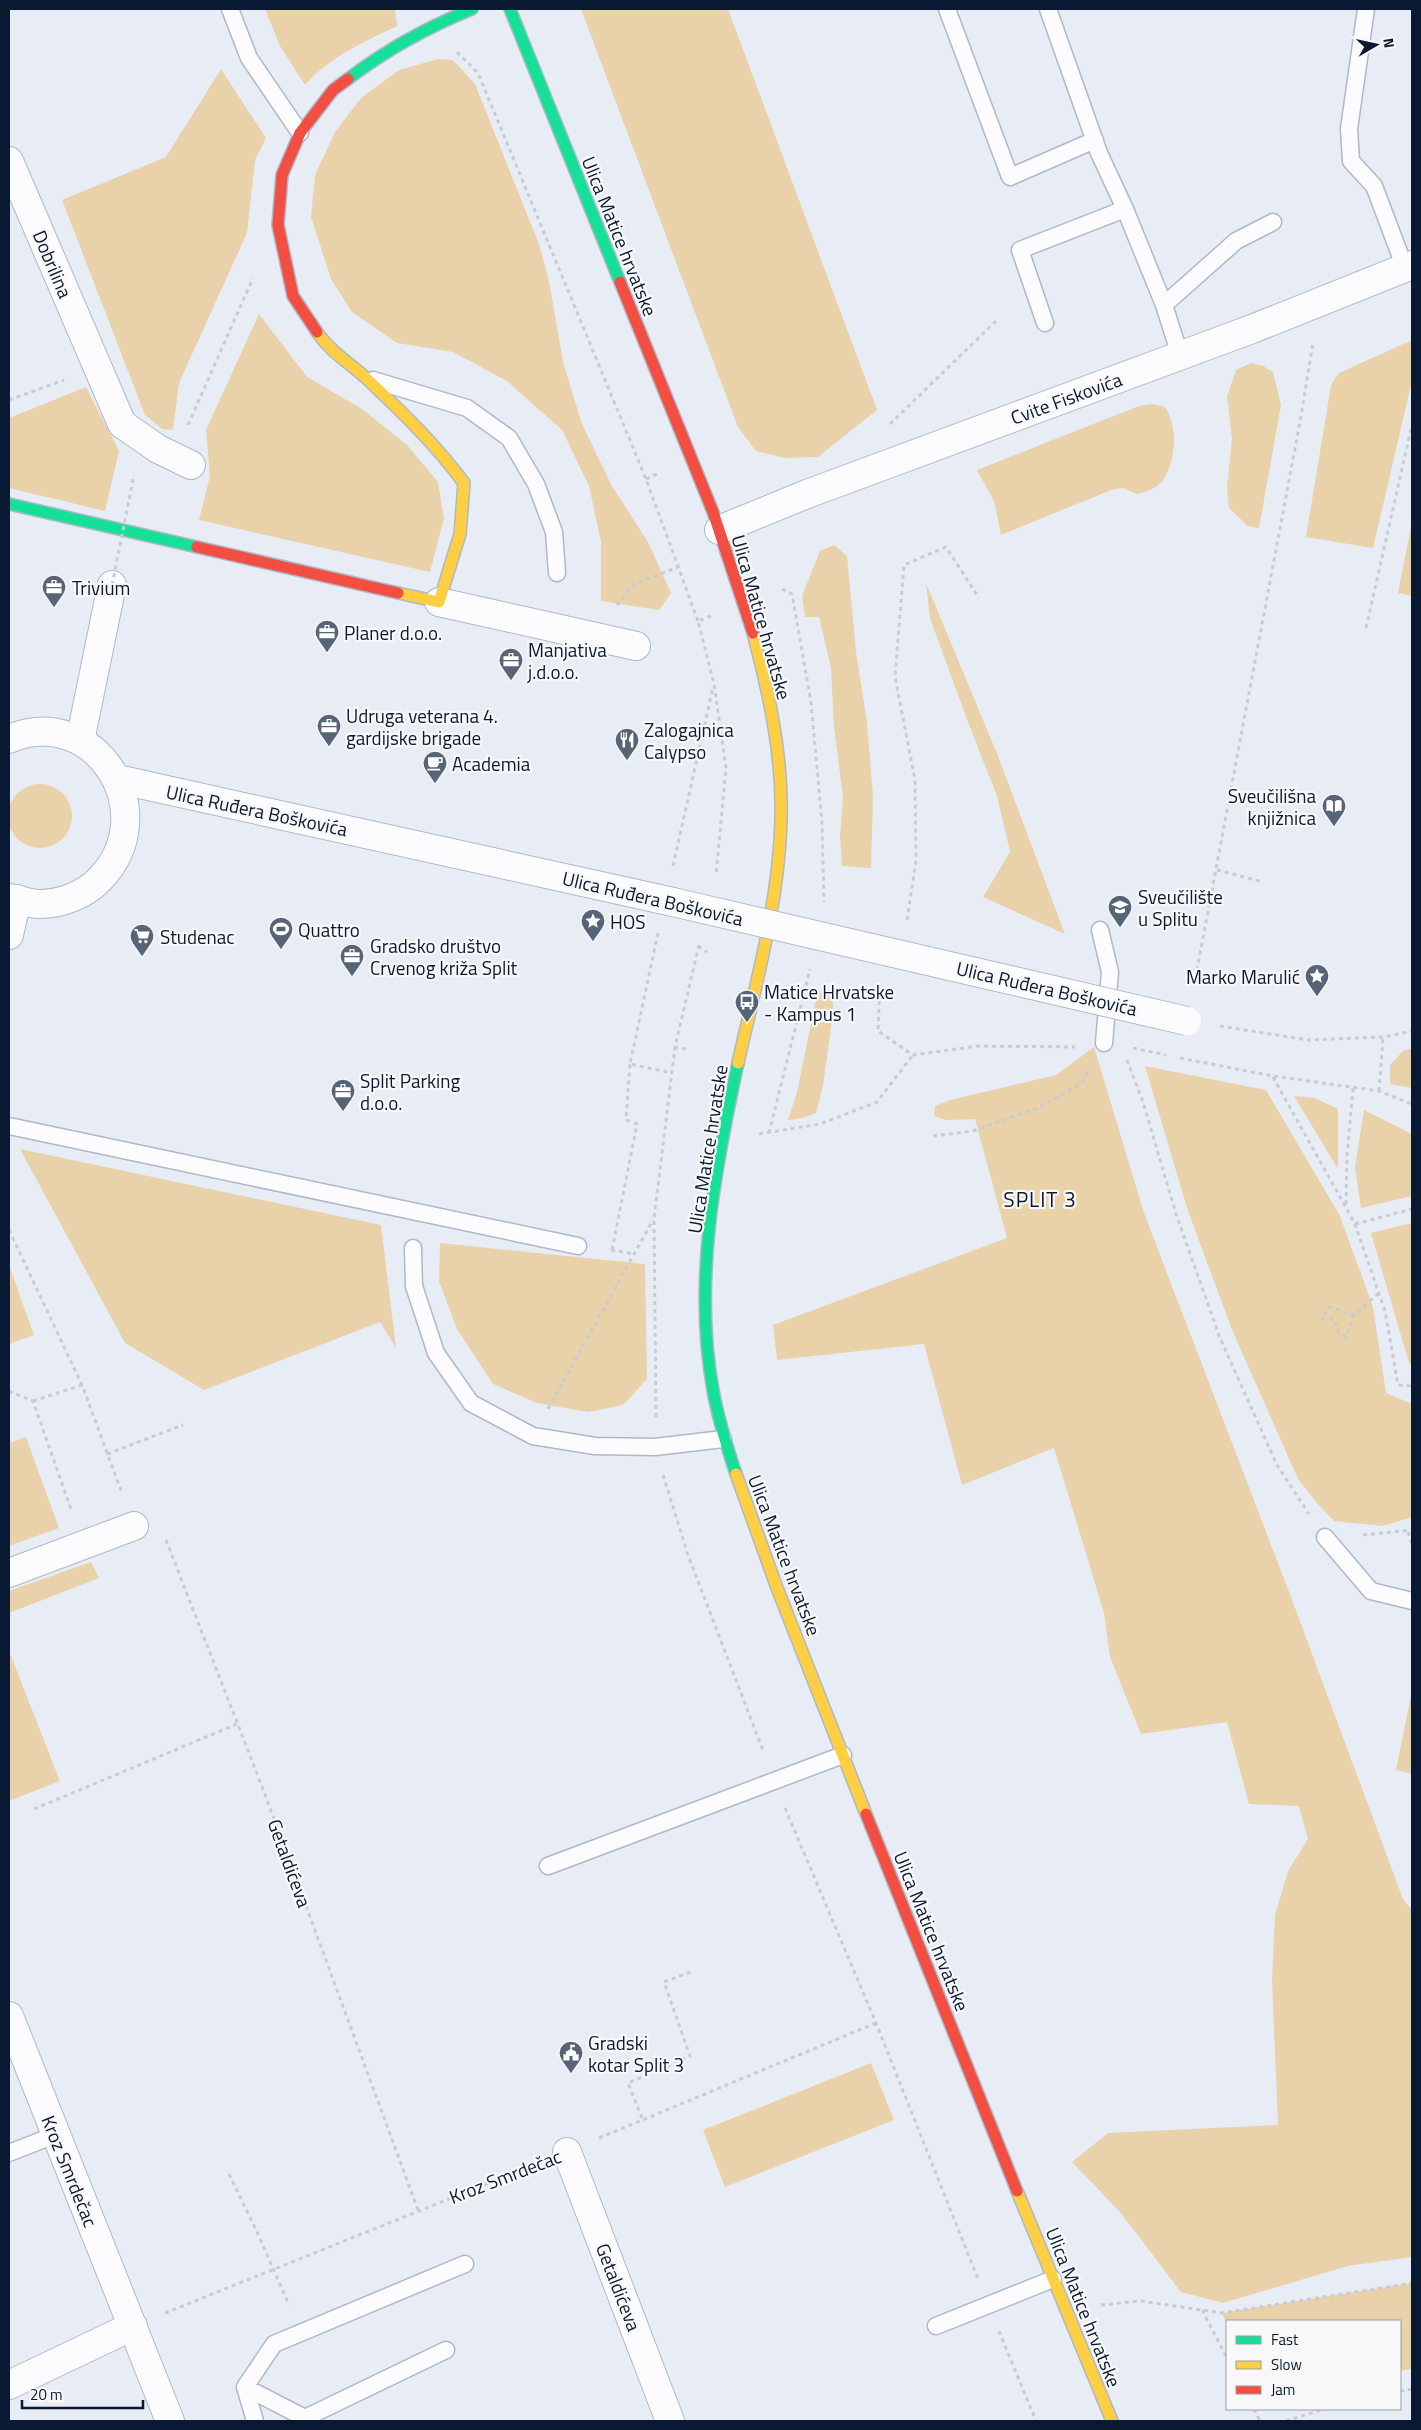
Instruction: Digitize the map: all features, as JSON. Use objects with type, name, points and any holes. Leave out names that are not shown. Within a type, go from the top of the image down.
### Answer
[{"type":"street","points":[[439,602],[460,534],[464,483],[443,454],[366,378],[325,344],[293,296],[278,225],[282,175],[300,133],[333,90],[373,60],[446,20],[472,9]]},
{"type":"street","name":"Ulica Matice hrvatske","points":[[510,9],[719,530],[759,658],[770,704],[781,793],[778,874],[724,1136],[711,1215],[706,1303],[710,1372],[723,1439],[765,1557],[843,1755],[1053,2279],[1112,2421]]},
{"type":"street","name":"Dobrilina","points":[[9,161],[122,424],[158,449],[191,465]]},
{"type":"street","name":"Cvite Fiskovića","points":[[719,530],[817,490],[1320,303],[1409,266]]},
{"type":"street","points":[[9,504],[636,646]]},
{"type":"street","points":[[80,741],[112,585]]},
{"type":"street","points":[[9,739],[38,732],[60,734],[80,741],[103,758],[117,779],[126,809],[124,838],[113,865],[93,886],[67,900],[38,904],[13,898],[9,935]]},
{"type":"street","name":"Ulica Ruđera Boškovića","points":[[117,779],[669,901],[1187,1021]]},
{"type":"street","points":[[9,1573],[134,1526]]},
{"type":"street","name":"Kroz Smrdečac","points":[[9,2016],[170,2421]]},
{"type":"street","name":"Getaldićeva","points":[[567,2152],[670,2421]]},
{"type":"street","points":[[9,2384],[133,2326]]},
{"type":"lane","points":[[230,9],[249,58],[300,133]]},
{"type":"lane","points":[[947,9],[1010,176],[1095,140]]},
{"type":"lane","points":[[1048,9],[1095,140],[1164,305],[1180,356]]},
{"type":"lane","points":[[1366,9],[1349,129],[1352,161],[1374,186],[1409,266]]},
{"type":"lane","points":[[1045,323],[1020,250],[1125,209]]},
{"type":"lane","points":[[1164,305],[1236,241],[1273,222]]},
{"type":"lane","points":[[366,378],[468,408],[509,438],[536,484],[554,532],[558,573]]},
{"type":"lane","points":[[1100,930],[1110,972],[1104,1043]]},
{"type":"lane","points":[[9,1126],[578,1246]]},
{"type":"lane","points":[[413,1248],[414,1286],[436,1352],[471,1403],[533,1436],[594,1446],[654,1448],[723,1439]]},
{"type":"lane","points":[[1325,1537],[1371,1591],[1412,1601]]},
{"type":"lane","points":[[548,1866],[843,1755]]},
{"type":"lane","points":[[9,2153],[55,2135]]},
{"type":"lane","points":[[245,2386],[274,2344],[465,2264]]},
{"type":"lane","points":[[936,2326],[1053,2279]]},
{"type":"lane","points":[[245,2386],[306,2419],[446,2350]]},
{"type":"lane","points":[[245,2386],[255,2421]]},
{"type":"path","points":[[446,20],[458,54],[478,73],[646,479],[698,621],[714,684],[726,768],[716,877]]},
{"type":"path","points":[[191,465],[188,423],[228,330],[278,225]]},
{"type":"path","points":[[1320,303],[1260,639],[1187,1021],[1308,1040],[1383,1037],[1412,1031]]},
{"type":"path","points":[[886,428],[996,321]]},
{"type":"path","points":[[9,400],[97,367]]},
{"type":"path","points":[[1366,628],[1412,425]]},
{"type":"path","points":[[646,479],[657,474]]},
{"type":"path","points":[[112,585],[134,475]]},
{"type":"path","points":[[906,926],[916,861],[915,780],[895,677],[904,565],[946,547],[979,598]]},
{"type":"path","points":[[618,604],[633,585],[678,566]]},
{"type":"path","points":[[698,621],[711,616]]},
{"type":"path","points":[[612,1250],[637,1124],[626,1120],[630,1064],[669,901],[714,684]]},
{"type":"path","points":[[1217,870],[1263,882]]},
{"type":"path","points":[[686,1049],[675,1047],[700,938]]},
{"type":"path","points":[[698,946],[707,952]]},
{"type":"path","points":[[880,978],[878,1031],[913,1055],[978,1046],[1064,1048],[1104,1043],[1170,1056]]},
{"type":"path","points":[[1379,1091],[1383,1037]]},
{"type":"path","points":[[933,1136],[973,1131],[1045,1104],[1082,1084],[1104,1043]]},
{"type":"path","points":[[1123,1046],[1143,1102],[1176,1214],[1220,1338],[1277,1465],[1325,1537],[1408,1532],[1412,1530]]},
{"type":"path","points":[[769,1133],[820,1124],[877,1102],[913,1055]]},
{"type":"path","points":[[1179,1058],[1273,1076],[1379,1091],[1412,1104]]},
{"type":"path","points":[[630,1064],[672,1073]]},
{"type":"path","points":[[1273,1076],[1355,1224],[1385,1312],[1398,1384],[1412,1386]]},
{"type":"path","points":[[1346,1205],[1347,1156],[1353,1088]]},
{"type":"path","points":[[1355,1224],[1412,1210]]},
{"type":"path","points":[[533,1436],[654,1220]]},
{"type":"path","points":[[9,1230],[82,1385],[134,1526]]},
{"type":"path","points":[[1355,1314],[1347,1315],[1337,1308],[1329,1307],[1322,1319],[1334,1320],[1339,1333],[1346,1337],[1355,1314],[1378,1293]]},
{"type":"path","points":[[9,1391],[33,1401],[82,1385]]},
{"type":"path","points":[[33,1401],[84,1546]]},
{"type":"path","points":[[107,1454],[183,1425]]},
{"type":"path","points":[[1408,1532],[1412,1544]]},
{"type":"path","name":"Getaldićeva","points":[[164,1535],[237,1724],[418,2210]]},
{"type":"path","points":[[34,1809],[237,1724]]},
{"type":"path","points":[[642,2118],[628,2083],[690,2056],[664,1982],[693,1971]]},
{"type":"path","name":"Kroz Smrdečac","points":[[133,2326],[418,2210],[567,2152],[642,2118],[876,2024]]},
{"type":"path","points":[[228,2174],[274,2269],[301,2333]]},
{"type":"path","points":[[1066,2308],[1141,2300],[1222,2313],[1412,2283]]},
{"type":"path","points":[[1202,2310],[1226,2356]]},
{"type":"path","points":[[1286,2421],[1321,2410]]},
{"type":"shaded area","points":[[265,9],[395,9],[397,26],[359,44],[336,58],[305,85],[280,46]]},
{"type":"shaded area","points":[[581,9],[728,9],[877,410],[818,457],[785,458],[756,451],[738,427]]},
{"type":"shaded area","points":[[438,59],[453,60],[475,84],[539,244],[549,281],[563,362],[582,424],[612,486],[648,542],[671,593],[659,610],[601,601],[601,542],[589,486],[562,430],[507,381],[453,352],[397,343],[352,312],[331,279],[311,217],[315,175],[335,132],[361,98],[399,70]]},
{"type":"shaded area","points":[[221,69],[266,138],[255,160],[247,233],[179,383],[173,430],[162,429],[145,415],[62,200],[166,157]]},
{"type":"shaded area","points":[[259,314],[307,377],[362,409],[407,445],[438,482],[444,518],[430,572],[199,520],[210,476],[206,430]]},
{"type":"shaded area","points":[[1412,340],[1412,381],[1373,548],[1306,537],[1331,385],[1339,373]]},
{"type":"shaded area","points":[[1251,363],[1263,366],[1273,372],[1281,405],[1259,528],[1248,526],[1229,508],[1227,487],[1232,439],[1227,396],[1236,370]]},
{"type":"shaded area","points":[[86,387],[119,451],[105,511],[9,488],[9,418]]},
{"type":"shaded area","points":[[1152,404],[1165,407],[1174,433],[1171,462],[1164,479],[1158,485],[1148,491],[1136,494],[1123,488],[1111,490],[1001,535],[994,501],[977,470],[1139,406]]},
{"type":"shaded area","points":[[1412,521],[1412,596],[1398,593]]},
{"type":"shaded area","points":[[834,545],[847,556],[856,652],[867,722],[873,796],[871,868],[842,866],[840,835],[843,797],[834,727],[831,668],[819,617],[805,617],[802,596],[820,551]]},
{"type":"shaded area","points":[[926,583],[998,756],[1065,934],[983,897],[1010,852],[997,796],[930,618]]},
{"type":"shaded area","points":[[40,784],[58,789],[63,793],[67,798],[72,816],[67,834],[63,839],[58,843],[40,848],[22,843],[17,839],[13,834],[8,816],[13,798],[17,793],[22,789]]},
{"type":"shaded area","points":[[827,989],[833,1001],[833,1012],[823,1086],[816,1113],[788,1120],[797,1092],[815,1004],[820,991]]},
{"type":"shaded area","points":[[1094,1047],[1144,1213],[1291,1597],[1403,1899],[1412,1910],[1412,2257],[1348,2266],[1223,2303],[1181,2292],[1120,2212],[1072,2162],[1108,2133],[1278,2125],[1272,1980],[1275,1915],[1288,1871],[1308,1839],[1299,1806],[1249,1804],[1227,1722],[1141,1734],[1110,1657],[1104,1613],[1054,1448],[962,1485],[924,1344],[777,1360],[773,1325],[1007,1238],[975,1119],[945,1120],[934,1116],[935,1106],[950,1100],[1056,1075]]},
{"type":"shaded area","points":[[1412,1048],[1412,1088],[1390,1084],[1390,1065],[1403,1051]]},
{"type":"shaded area","points":[[1145,1066],[1266,1090],[1340,1216],[1373,1307],[1386,1393],[1412,1404],[1412,1517],[1383,1526],[1334,1521],[1298,1479],[1232,1330],[1187,1208]]},
{"type":"shaded area","points":[[1294,1096],[1315,1098],[1338,1109],[1338,1169]]},
{"type":"shaded area","points":[[1364,1110],[1412,1134],[1412,1196],[1361,1208],[1355,1167]]},
{"type":"shaded area","points":[[20,1149],[381,1225],[396,1348],[380,1322],[204,1390],[125,1343]]},
{"type":"shaded area","points":[[1412,1223],[1412,1365],[1409,1363],[1371,1233]]},
{"type":"shaded area","points":[[440,1243],[645,1264],[647,1379],[623,1405],[588,1412],[537,1403],[493,1384],[457,1329],[439,1281]]},
{"type":"shaded area","points":[[9,1265],[34,1335],[9,1344]]},
{"type":"shaded area","points":[[26,1437],[59,1528],[9,1546],[9,1443]]},
{"type":"shaded area","points":[[91,1562],[99,1578],[9,1613],[9,1591]]},
{"type":"shaded area","points":[[9,1651],[60,1781],[9,1801]]},
{"type":"shaded area","points":[[1412,1690],[1412,1774],[1396,1770]]},
{"type":"shaded area","points":[[871,2063],[894,2120],[725,2187],[703,2130]]},
{"type":"shaded area","points":[[1412,2283],[1412,2369],[1401,2371],[1401,2320],[1226,2320],[1226,2323],[1222,2313]]},
{"type":"traffic: fast","points":[[348,79],[377,58],[408,40],[439,23],[472,9]]},
{"type":"traffic: fast","points":[[510,9],[620,282]]},
{"type":"traffic: fast","points":[[9,504],[197,547]]},
{"type":"traffic: fast","points":[[736,1474],[720,1422],[713,1390],[707,1349],[705,1308],[709,1226],[722,1144],[738,1063]]},
{"type":"traffic: slow","points":[[317,332],[334,351],[367,379],[418,429],[464,483],[460,534],[439,602],[398,593]]},
{"type":"traffic: slow","points":[[738,1063],[766,942],[776,881],[781,820],[780,773],[774,725],[753,633]]},
{"type":"traffic: slow","points":[[736,1474],[777,1588],[866,1814]]},
{"type":"traffic: slow","points":[[1017,2191],[1112,2421]]},
{"type":"traffic: jam","points":[[317,332],[293,296],[278,225],[282,175],[300,133],[333,90],[348,79]]},
{"type":"traffic: jam","points":[[620,282],[713,512],[753,633]]},
{"type":"traffic: jam","points":[[197,547],[398,593]]},
{"type":"traffic: jam","points":[[866,1814],[1017,2191]]},
{"type":"place","name":"Trivium","points":[[54,608]]},
{"type":"place","name":"Planer d.o.o.","points":[[327,653]]},
{"type":"place","name":"Manjativa j.d.o.o.","points":[[511,681]]},
{"type":"place","name":"Udruga veterana 4. gardijske brigade","points":[[329,747]]},
{"type":"place","name":"Zalogajnica Calypso","points":[[627,761]]},
{"type":"place","name":"Academia","points":[[435,784]]},
{"type":"place","name":"Sveučilišna knjižnica","points":[[1334,827]]},
{"type":"place","name":"Sveučilište u Splitu","points":[[1120,928]]},
{"type":"place","name":"HOS","points":[[593,942]]},
{"type":"place","name":"Quattro","points":[[281,950]]},
{"type":"place","name":"Studenac","points":[[142,957]]},
{"type":"place","name":"Gradsko društvo Crvenog križa Split","points":[[352,977]]},
{"type":"place","name":"Marko Marulić","points":[[1317,997]]},
{"type":"place","name":"Matice Hrvatske - Kampus 1","points":[[747,1023]]},
{"type":"place","name":"Split Parking d.o.o.","points":[[343,1112]]},
{"type":"place","name":"Gradski kotar Split 3","points":[[571,2074]]},
{"type":"district","name":"SPLIT 3","points":[[1040,1199]]}]
